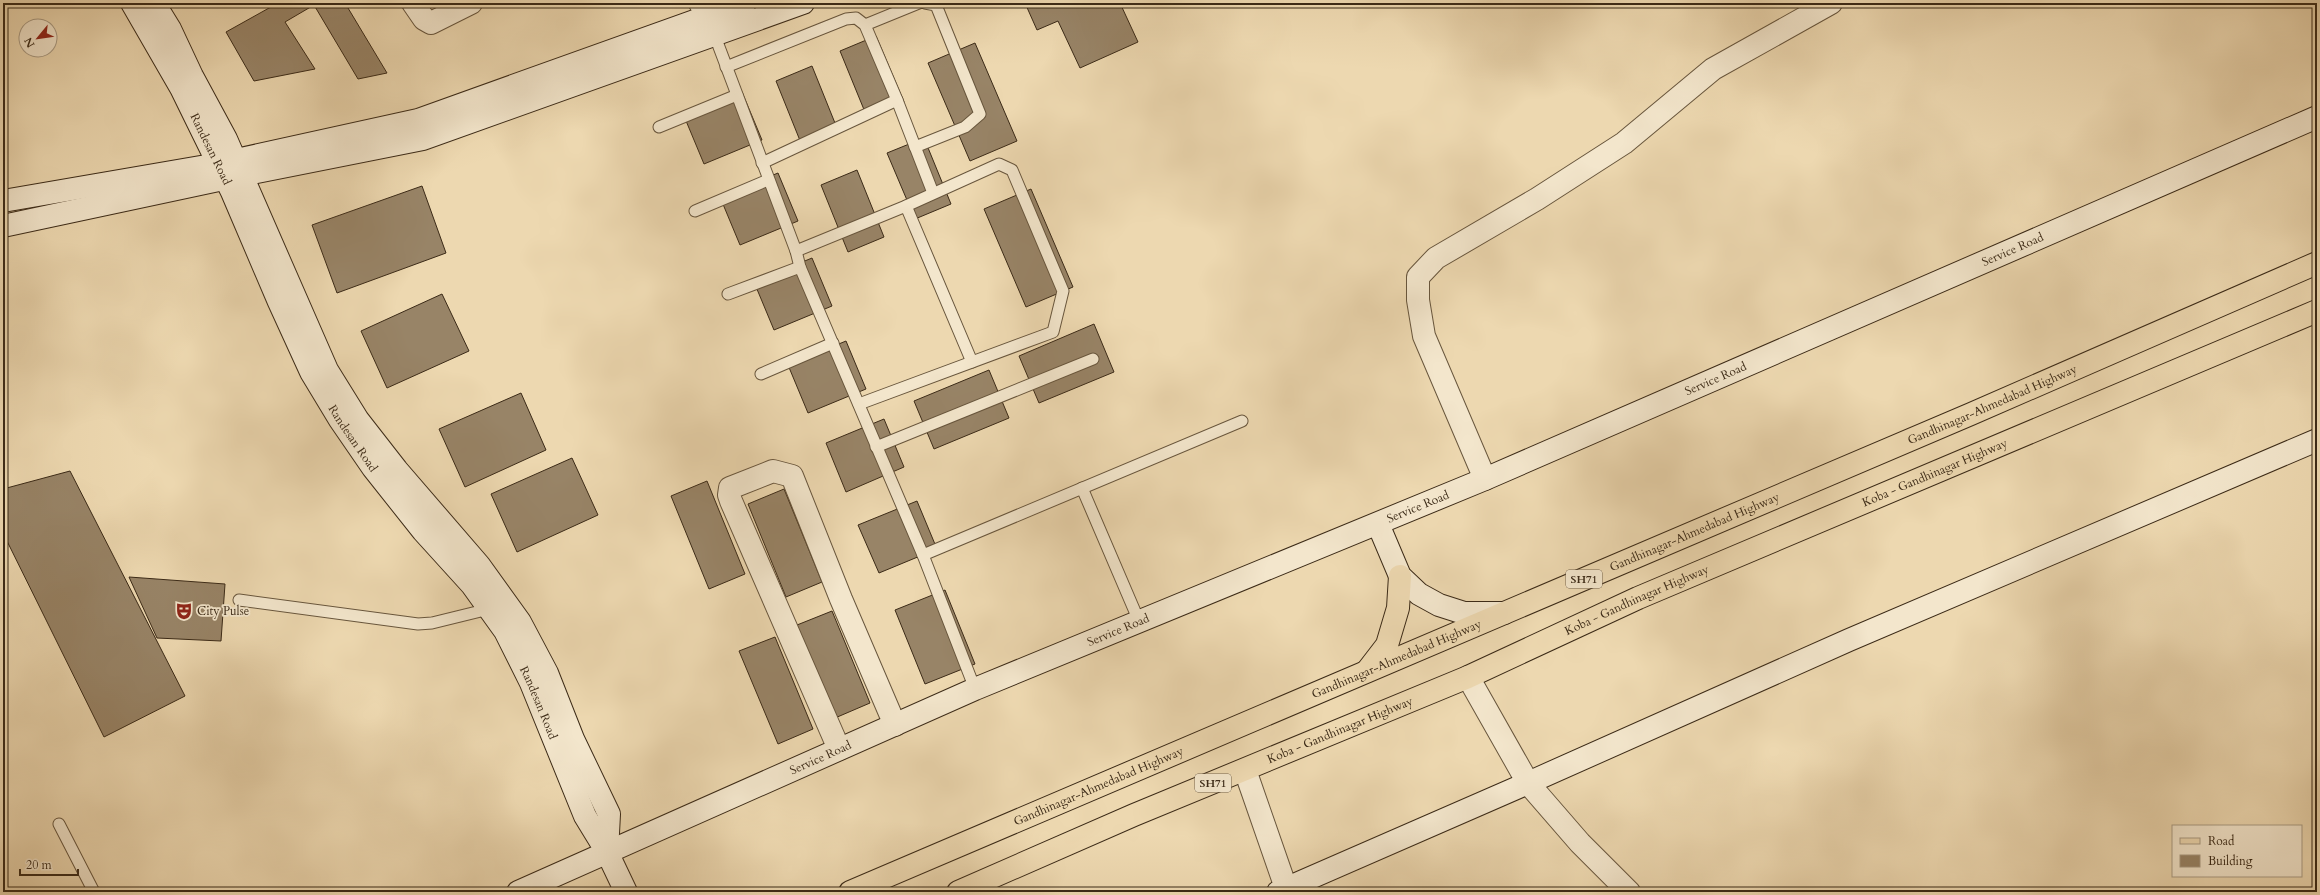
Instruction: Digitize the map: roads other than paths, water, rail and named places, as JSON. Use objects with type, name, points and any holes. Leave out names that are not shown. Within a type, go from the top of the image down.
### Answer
[{"type":"main road","name":"Gandhinagar-Ahmedabad Highway","points":[[850,892],[1970,414],[2317,263]]},
{"type":"main road","name":"Koba - Gandhinagar Highway","points":[[958,892],[1468,677],[1638,598],[2317,310]]},
{"type":"main road","points":[[1366,672],[1387,645],[1398,608],[1400,576]]},
{"type":"street","name":"Randesan Road","points":[[132,3],[230,169],[327,370],[358,420],[397,470],[479,565],[520,622],[547,673],[573,739],[609,814],[608,852]]},
{"type":"street","name":"Randesan Road","points":[[154,3],[170,29],[230,169],[311,372],[340,420],[423,531],[472,585],[505,631],[527,677],[585,816],[608,852],[626,892]]},
{"type":"street","points":[[413,3],[424,20],[431,23],[471,3]]},
{"type":"street","points":[[3,226],[418,120],[708,19],[745,3]]},
{"type":"street","points":[[708,19],[803,3]]},
{"type":"street","points":[[1485,479],[1424,336],[1418,300],[1418,277],[1436,258],[1537,199],[1624,143],[1713,70],[1831,3]]},
{"type":"street","name":"Service Road","points":[[518,892],[975,689],[1485,479],[2317,117]]},
{"type":"street","points":[[3,200],[230,169]]},
{"type":"street","points":[[1245,770],[1282,890],[1528,783],[1856,637],[2317,440]]},
{"type":"street","points":[[839,749],[731,501],[729,495],[730,488],[736,484],[773,471],[792,476],[841,599],[895,725]]},
{"type":"street","points":[[1378,524],[1400,576],[1419,594],[1439,606],[1464,613],[1504,613]]},
{"type":"street","points":[[1468,677],[1528,783],[1580,843],[1629,892]]},
{"type":"lane","points":[[865,25],[919,3]]},
{"type":"lane","points":[[915,147],[965,127],[980,114],[936,5],[925,3]]},
{"type":"lane","points":[[726,67],[846,19],[856,18],[865,25],[897,100],[933,193]]},
{"type":"lane","points":[[708,19],[796,251],[800,267],[923,555],[975,689]]},
{"type":"lane","points":[[659,127],[736,95]]},
{"type":"lane","points":[[762,163],[897,100]]},
{"type":"lane","points":[[796,251],[906,206],[999,164],[1012,170],[1062,291],[1053,332],[859,404]]},
{"type":"lane","points":[[695,211],[768,180]]},
{"type":"lane","points":[[906,206],[972,362]]},
{"type":"lane","points":[[728,294],[800,267]]},
{"type":"lane","points":[[761,374],[833,344]]},
{"type":"lane","points":[[876,447],[1093,359]]},
{"type":"lane","points":[[923,555],[1242,421]]},
{"type":"lane","points":[[1082,488],[1140,621]]},
{"type":"lane","points":[[239,600],[418,624],[432,623],[489,609]]},
{"type":"lane","points":[[59,824],[94,892]]},
{"type":"place","name":"City Pulse","points":[[184,611]]}]
